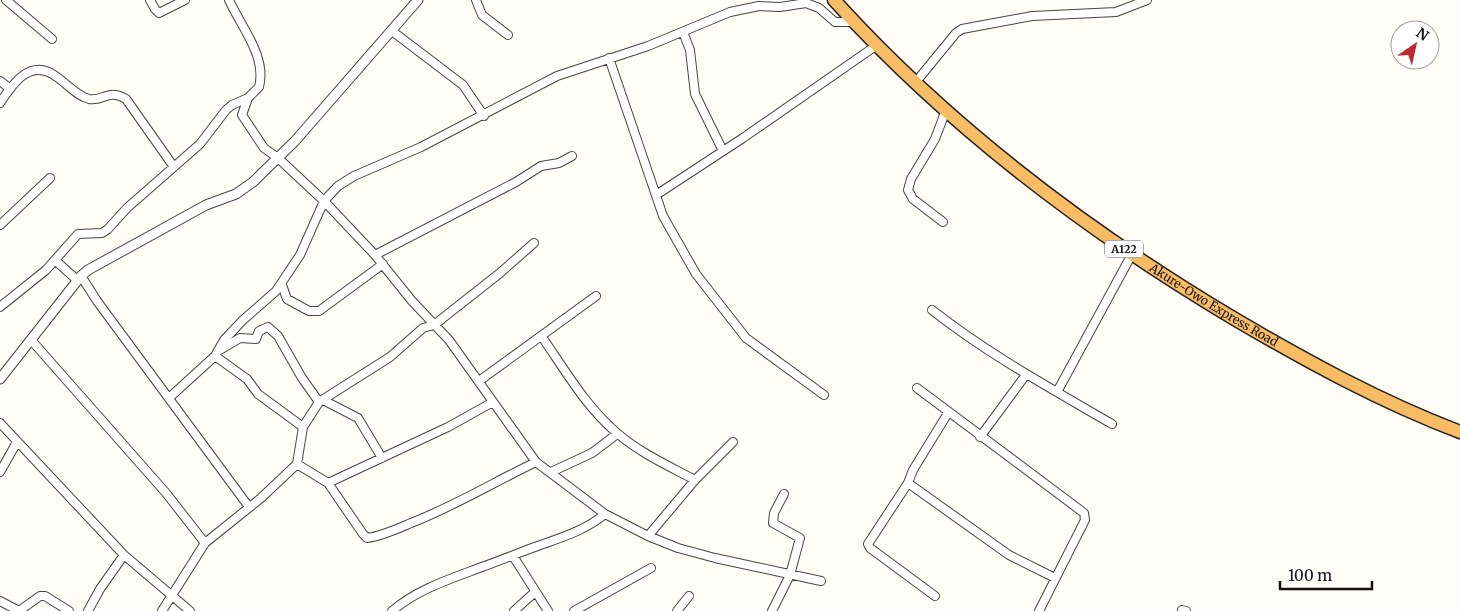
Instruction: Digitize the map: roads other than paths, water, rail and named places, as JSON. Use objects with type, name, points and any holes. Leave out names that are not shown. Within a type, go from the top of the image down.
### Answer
[{"type":"highway","name":"Akure-Owo Express Road","points":[[834,0],[915,83],[986,145],[1063,206],[1132,254],[1287,350],[1373,394],[1460,432]]},
{"type":"street","points":[[6,0],[52,39]]},
{"type":"street","points":[[150,0],[159,12],[185,0]]},
{"type":"street","points":[[229,0],[261,68],[259,87],[248,98],[242,110],[243,119],[264,148],[278,158],[324,201],[375,255],[398,285],[449,340],[536,462],[605,514],[648,536],[716,558],[821,581]]},
{"type":"street","points":[[0,379],[32,341],[79,278],[101,262],[206,205],[242,190],[278,158],[418,0]]},
{"type":"street","points":[[476,0],[482,15],[508,35]]},
{"type":"street","points":[[915,83],[956,33],[967,27],[984,26],[1032,16],[1116,12],[1147,0]]},
{"type":"street","points":[[216,354],[227,336],[282,285],[300,255],[324,201],[338,186],[354,176],[421,147],[484,116],[557,76],[683,32],[730,12],[759,6],[780,7],[806,4],[819,8],[838,23],[854,22]]},
{"type":"street","points":[[392,31],[463,85],[484,116]]},
{"type":"street","points":[[683,32],[690,50],[696,94],[723,151]]},
{"type":"street","points":[[656,195],[877,45]]},
{"type":"street","points":[[609,58],[663,216],[696,274],[732,322],[766,353],[824,396]]},
{"type":"street","points":[[0,103],[16,78],[39,70],[48,71],[57,76],[88,98],[95,99],[108,94],[121,96],[126,99],[174,167]]},
{"type":"street","points":[[0,81],[9,88]]},
{"type":"street","points":[[0,296],[3,305],[28,287],[56,261],[78,234],[102,233],[127,208],[200,144],[226,110],[232,105],[248,98]]},
{"type":"street","points":[[944,222],[912,199],[908,190],[911,179],[935,139],[946,110]]},
{"type":"street","points":[[375,255],[516,182],[541,166],[559,162],[572,156]]},
{"type":"street","points":[[0,226],[50,178]]},
{"type":"street","points":[[162,611],[205,543],[250,507],[297,464],[303,427],[321,401],[390,357],[423,328],[434,325],[500,273],[534,243]]},
{"type":"street","points":[[1057,392],[1132,254]]},
{"type":"street","points":[[56,261],[79,278],[250,507]]},
{"type":"street","points":[[282,285],[285,297],[294,304],[309,311],[319,312],[383,264]]},
{"type":"street","points":[[479,381],[596,296]]},
{"type":"street","points":[[932,310],[962,334],[1026,376],[1112,424]]},
{"type":"street","points":[[170,398],[216,354],[240,338],[256,339],[259,331],[268,327],[278,336],[302,378],[321,401],[358,418],[382,458]]},
{"type":"street","points":[[542,337],[582,394],[617,434],[655,459],[695,480]]},
{"type":"street","points":[[32,341],[166,493],[205,543]]},
{"type":"street","points":[[216,354],[248,379],[258,394],[303,427]]},
{"type":"street","points":[[980,437],[1026,376]]},
{"type":"street","points":[[917,388],[1084,513],[1085,520],[1039,611]]},
{"type":"street","points":[[328,483],[448,427],[494,402]]},
{"type":"street","points":[[935,596],[870,548],[868,544],[908,483],[913,470],[948,413]]},
{"type":"street","points":[[0,423],[124,555],[190,611]]},
{"type":"street","points":[[551,472],[592,453],[617,434]]},
{"type":"street","points":[[0,472],[17,442]]},
{"type":"street","points":[[648,536],[695,480],[733,442]]},
{"type":"street","points":[[297,464],[328,483],[367,538],[402,527],[454,506],[495,482],[536,462]]},
{"type":"street","points":[[908,483],[1009,555],[1055,578]]},
{"type":"street","points":[[772,611],[790,575],[799,536],[778,528],[773,519],[784,494]]},
{"type":"street","points":[[392,611],[402,602],[435,585],[568,537],[590,526],[605,514]]},
{"type":"street","points":[[88,611],[100,589],[124,555]]},
{"type":"street","points":[[513,556],[548,611]]},
{"type":"street","points":[[574,611],[651,568]]},
{"type":"street","points":[[514,611],[535,592]]},
{"type":"street","points":[[0,601],[19,611],[40,596],[45,596],[69,611]]},
{"type":"street","points":[[677,611],[689,596]]}]
